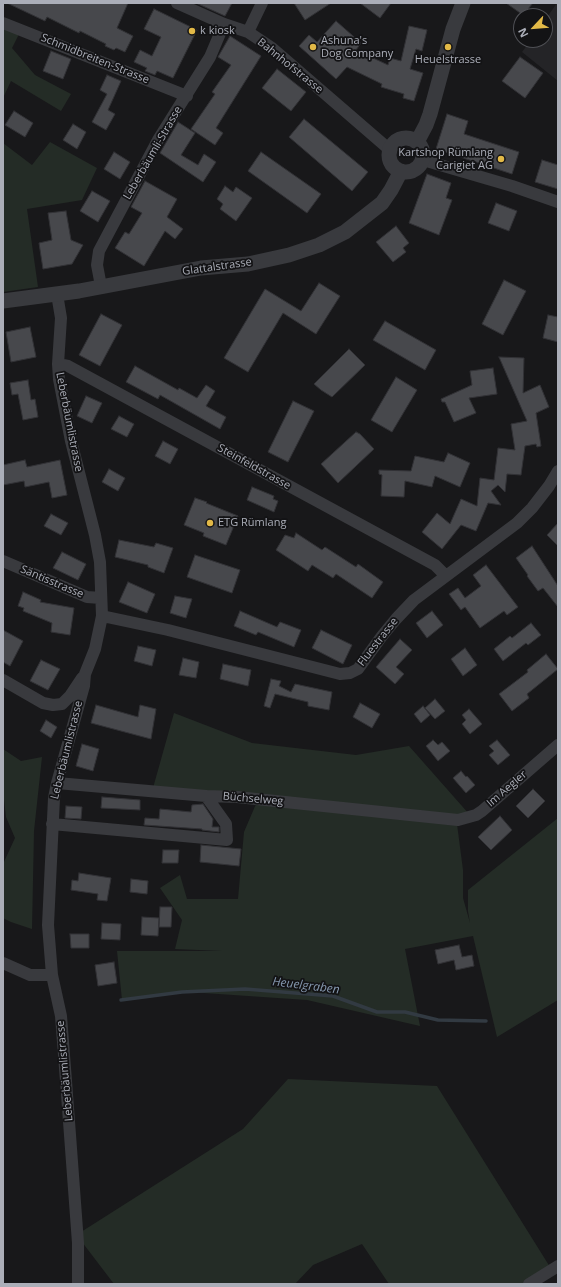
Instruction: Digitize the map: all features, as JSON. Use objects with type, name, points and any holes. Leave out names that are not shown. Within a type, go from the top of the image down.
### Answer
[{"type":"street","name":"Bahnhofstrasse","points":[[177,3],[224,24],[248,32],[272,48],[390,150]]},
{"type":"street","points":[[248,32],[262,3]]},
{"type":"street","points":[[417,142],[430,114],[453,29],[463,3]]},
{"type":"street","name":"Schmidbreiten-Strasse","points":[[3,23],[186,96]]},
{"type":"street","name":"Leberbäumli-Strasse","points":[[101,286],[97,265],[99,251],[158,140],[210,57],[224,24]]},
{"type":"street","points":[[401,138],[410,138],[417,142],[422,149],[423,160],[418,168],[410,172],[400,171],[393,166],[390,161],[390,150],[392,145],[401,138]]},
{"type":"street","points":[[423,160],[512,186],[558,202]]},
{"type":"street","name":"Glattalstrasse","points":[[3,301],[57,294],[201,268],[248,264],[289,255],[319,245],[345,232],[382,203],[391,190],[400,171]]},
{"type":"street","name":"Leberbäumlistrasse","points":[[57,294],[60,318],[58,364],[59,379],[71,441],[95,534],[100,562],[102,616],[95,649],[85,674],[84,686],[54,798],[48,925],[52,975],[61,1016],[66,1073],[78,1243],[78,1284]]},
{"type":"street","name":"Steinfeldstrasse","points":[[58,364],[68,366],[435,565],[446,576]]},
{"type":"street","name":"Fluestrasse","points":[[102,616],[155,626],[340,674],[350,673],[358,669],[382,636],[414,600],[517,523],[532,508],[549,486],[558,471]]},
{"type":"street","name":"Säntisstrasse","points":[[3,562],[87,597],[101,598]]},
{"type":"street","points":[[3,680],[43,703],[53,705],[62,704],[70,696],[85,674]]},
{"type":"street","name":"Im Aegler","points":[[450,819],[458,820],[476,815],[558,745]]},
{"type":"street","name":"Büchselweg","points":[[57,783],[206,796],[237,797],[450,819]]},
{"type":"street","points":[[52,824],[227,840],[226,824],[206,796]]},
{"type":"street","points":[[3,963],[30,975],[52,975]]},
{"type":"street","points":[[529,1284],[558,1266]]},
{"type":"shaded area","points":[[558,3],[558,81],[522,52],[525,48],[553,48],[553,9]]},
{"type":"shaded area","points":[[3,28],[19,34],[12,48],[35,75],[71,94],[61,111],[11,81],[3,98]]},
{"type":"shaded area","points":[[50,142],[97,168],[82,200],[27,209],[38,287],[3,292],[3,143],[32,165]]},
{"type":"shaded area","points":[[174,713],[252,743],[356,755],[409,746],[469,814],[457,824],[463,870],[463,898],[470,923],[468,911],[468,890],[558,818],[558,1000],[497,1037],[473,936],[405,949],[420,1026],[307,1000],[189,992],[122,1000],[117,951],[222,951],[175,949],[182,920],[160,888],[180,875],[187,899],[238,899],[244,832],[259,797],[153,788]]},
{"type":"shaded area","points":[[3,749],[21,761],[42,757],[34,831],[32,929],[3,918],[3,864],[15,838],[6,817],[3,791]]},
{"type":"shaded area","points":[[288,1079],[437,1086],[550,1267],[523,1284],[389,1284],[362,1244],[313,1265],[295,1284],[114,1284],[82,1242],[81,1232],[243,1129]]},
{"type":"building","points":[[7,3],[128,3],[117,28],[133,36],[125,52],[116,48],[114,50],[105,46],[106,44],[80,31],[79,33],[47,17],[45,21]]},
{"type":"building","points":[[196,3],[232,3],[225,16]]},
{"type":"building","points":[[294,3],[331,3],[305,20]]},
{"type":"building","points":[[360,3],[391,3],[380,18]]},
{"type":"building","points":[[506,3],[533,3],[529,8],[513,8]]},
{"type":"building","points":[[154,9],[197,30],[173,78],[157,71],[155,75],[145,71],[147,68],[134,62],[140,50],[152,56],[161,37],[144,29]]},
{"type":"building","points":[[336,21],[361,43],[356,50],[388,65],[390,58],[401,61],[409,26],[427,30],[422,51],[416,49],[410,69],[423,73],[414,101],[403,98],[404,94],[381,87],[382,84],[347,67],[336,79],[299,46],[309,35],[317,42]]},
{"type":"building","points":[[230,36],[261,56],[216,128],[223,133],[215,145],[191,129],[215,94],[212,92],[231,65],[218,57]]},
{"type":"building","points":[[51,51],[71,59],[63,79],[43,71]]},
{"type":"building","points":[[520,57],[543,73],[525,98],[502,81]]},
{"type":"building","points":[[277,69],[306,92],[291,111],[262,88]]},
{"type":"building","points":[[107,75],[121,81],[108,110],[115,114],[106,130],[92,122],[107,94],[100,90]]},
{"type":"building","points":[[14,111],[33,123],[25,137],[5,125]]},
{"type":"building","points":[[447,114],[468,121],[464,134],[519,152],[512,174],[436,149]]},
{"type":"building","points":[[304,119],[368,172],[352,191],[289,137]]},
{"type":"building","points":[[178,122],[195,133],[181,155],[198,165],[204,154],[216,162],[203,182],[160,153]]},
{"type":"building","points":[[73,124],[86,132],[77,149],[63,140]]},
{"type":"building","points":[[114,152],[130,162],[120,179],[104,169]]},
{"type":"building","points":[[261,152],[321,194],[307,213],[248,171]]},
{"type":"building","points":[[542,160],[558,165],[558,189],[535,182]]},
{"type":"building","points":[[427,174],[451,183],[446,198],[452,200],[439,235],[409,223]]},
{"type":"building","points":[[145,181],[177,199],[167,217],[183,229],[175,239],[165,231],[144,266],[115,248],[125,232],[129,234],[142,213],[131,207]]},
{"type":"building","points":[[225,186],[233,192],[236,187],[252,198],[236,221],[220,209],[223,204],[217,199]]},
{"type":"building","points":[[92,191],[110,201],[98,222],[80,211]]},
{"type":"building","points":[[496,203],[517,211],[509,231],[488,223]]},
{"type":"building","points":[[66,211],[71,240],[83,245],[72,264],[43,269],[39,243],[52,240],[48,213]]},
{"type":"building","points":[[396,226],[409,243],[403,248],[406,252],[393,262],[376,242]]},
{"type":"building","points":[[504,280],[526,291],[503,335],[482,324]]},
{"type":"building","points":[[319,283],[340,296],[316,334],[283,313],[248,372],[224,358],[265,289],[301,311]]},
{"type":"building","points":[[101,314],[122,325],[100,366],[79,355]]},
{"type":"building","points":[[548,315],[558,317],[558,342],[543,338]]},
{"type":"building","points":[[385,321],[436,350],[425,370],[373,340]]},
{"type":"building","points":[[30,327],[36,357],[11,362],[6,332]]},
{"type":"building","points":[[349,349],[365,365],[332,397],[314,384]]},
{"type":"building","points":[[499,357],[524,358],[523,393],[540,385],[549,407],[536,413],[541,446],[537,447],[536,444],[525,446],[521,475],[507,474],[505,492],[498,485],[491,491],[501,505],[488,503],[476,531],[461,525],[442,549],[422,532],[437,513],[450,524],[461,499],[477,506],[480,478],[494,480],[498,448],[515,450],[511,424],[527,421]]},
{"type":"building","points":[[135,366],[178,390],[179,388],[197,398],[206,385],[215,391],[206,406],[226,417],[220,429],[160,395],[158,399],[126,382]]},
{"type":"building","points":[[493,368],[497,394],[469,398],[476,413],[454,422],[445,402],[442,402],[441,399],[472,385],[470,371]]},
{"type":"building","points":[[396,377],[417,390],[392,432],[371,420]]},
{"type":"building","points":[[28,380],[31,400],[35,399],[38,417],[23,420],[18,394],[12,395],[10,383]]},
{"type":"building","points":[[86,396],[102,403],[92,423],[77,416]]},
{"type":"building","points":[[293,401],[314,411],[288,462],[268,452]]},
{"type":"building","points":[[119,416],[134,424],[127,437],[111,429]]},
{"type":"building","points":[[356,432],[360,434],[374,449],[338,483],[321,464]]},
{"type":"building","points":[[163,441],[178,449],[170,464],[155,456]]},
{"type":"building","points":[[448,453],[470,463],[460,487],[435,476],[432,487],[405,481],[404,497],[381,496],[382,475],[379,474],[379,470],[411,471],[415,456],[444,462]]},
{"type":"building","points":[[25,460],[27,467],[60,460],[67,495],[52,498],[49,482],[25,487],[24,481],[3,485],[3,465]]},
{"type":"building","points":[[109,469],[125,478],[118,491],[102,482]]},
{"type":"building","points":[[252,487],[274,496],[273,499],[278,501],[274,512],[247,500]]},
{"type":"building","name":"ETG Rümlang","points":[[195,498],[238,516],[226,545],[203,536],[204,533],[184,525]]},
{"type":"building","points":[[51,514],[68,523],[61,535],[44,526]]},
{"type":"building","points":[[558,523],[558,546],[547,535]]},
{"type":"building","points":[[296,533],[322,550],[325,547],[356,567],[358,564],[383,582],[372,598],[336,574],[333,578],[312,565],[308,571],[276,550],[285,535],[294,538]]},
{"type":"building","points":[[119,540],[154,547],[156,543],[173,548],[164,573],[148,567],[148,565],[115,557]]},
{"type":"building","points":[[532,546],[558,586],[558,607],[543,588],[538,591],[516,558]]},
{"type":"building","points":[[62,552],[86,564],[78,580],[53,568]]},
{"type":"building","points":[[195,555],[240,570],[232,593],[187,577]]},
{"type":"building","points":[[486,565],[518,607],[507,615],[504,611],[480,628],[465,607],[461,610],[449,594],[458,588],[465,598],[481,586],[473,575]]},
{"type":"building","points":[[128,582],[155,594],[147,613],[119,602]]},
{"type":"building","points":[[23,592],[41,600],[40,602],[74,608],[70,635],[51,632],[52,623],[23,611],[24,608],[18,606]]},
{"type":"building","points":[[175,596],[192,599],[186,618],[170,613]]},
{"type":"building","points":[[240,611],[277,627],[280,622],[301,630],[294,647],[258,632],[256,635],[234,626]]},
{"type":"building","points":[[432,611],[443,625],[427,638],[416,623]]},
{"type":"building","points":[[531,623],[541,635],[528,645],[526,643],[503,661],[494,649],[510,636],[512,638]]},
{"type":"building","points":[[3,630],[23,641],[10,666],[3,662]]},
{"type":"building","points":[[321,630],[352,645],[343,664],[312,648]]},
{"type":"building","points":[[400,639],[412,650],[396,667],[404,674],[395,684],[376,667]]},
{"type":"building","points":[[138,646],[156,650],[152,666],[134,661]]},
{"type":"building","points":[[465,648],[477,665],[463,676],[451,659]]},
{"type":"building","points":[[546,654],[558,669],[527,694],[529,698],[512,711],[499,694],[528,672],[527,670]]},
{"type":"building","points":[[183,658],[199,662],[196,678],[179,675]]},
{"type":"building","points":[[41,660],[60,669],[48,690],[30,681]]},
{"type":"building","points":[[223,664],[251,670],[248,686],[220,679]]},
{"type":"building","points":[[271,679],[281,681],[279,686],[291,692],[295,684],[332,692],[329,710],[308,706],[308,702],[275,694],[270,708],[264,706]]},
{"type":"building","points":[[435,699],[445,711],[435,719],[425,708]]},
{"type":"building","points":[[360,703],[380,714],[372,728],[353,717]]},
{"type":"building","points":[[96,705],[138,717],[140,705],[156,709],[151,739],[91,723]]},
{"type":"building","points":[[423,706],[430,715],[421,723],[414,714]]},
{"type":"building","points":[[469,709],[482,724],[470,734],[462,724],[466,720],[462,715]]},
{"type":"building","points":[[46,720],[57,727],[51,738],[40,731]]},
{"type":"building","points":[[433,740],[438,745],[442,742],[450,751],[438,761],[426,746]]},
{"type":"building","points":[[497,740],[510,755],[498,765],[489,755],[494,751],[489,746]]},
{"type":"building","points":[[82,744],[99,749],[93,771],[76,766]]},
{"type":"building","points":[[461,771],[475,785],[466,793],[453,778]]},
{"type":"building","points":[[533,789],[545,801],[528,818],[516,806]]},
{"type":"building","points":[[102,797],[140,800],[140,810],[101,808]]},
{"type":"building","points":[[203,804],[213,819],[212,827],[219,827],[219,832],[202,829],[144,825],[145,818],[159,819],[160,809],[191,812],[192,805]]},
{"type":"building","points":[[66,806],[82,807],[81,819],[65,818]]},
{"type":"building","points":[[500,816],[512,830],[491,850],[478,837]]},
{"type":"building","points":[[201,845],[241,849],[239,866],[200,862]]},
{"type":"building","points":[[163,850],[179,850],[178,863],[162,863]]},
{"type":"building","points":[[79,873],[111,878],[107,901],[97,900],[98,894],[71,890],[72,880],[78,881]]},
{"type":"building","points":[[131,879],[148,881],[147,894],[130,892]]},
{"type":"building","points":[[160,907],[172,907],[171,927],[159,927]]},
{"type":"building","points":[[142,917],[159,918],[158,936],[141,935]]},
{"type":"building","points":[[102,923],[121,924],[120,940],[101,939]]},
{"type":"building","points":[[70,934],[89,934],[89,948],[71,948]]},
{"type":"building","points":[[459,945],[462,957],[472,955],[474,966],[456,970],[454,960],[438,964],[435,950]]},
{"type":"building","points":[[114,962],[117,983],[98,986],[95,965]]},
{"type":"waterway","name":"Heuelgraben","points":[[121,1000],[182,992],[245,989],[333,996],[377,1012],[405,1012],[438,1020],[486,1021]]},
{"type":"place","name":"k kiosk","points":[[192,31]]},
{"type":"place","name":"Ashuna's Dog Company","points":[[313,47]]},
{"type":"place","name":"Heuelstrasse","points":[[448,47]]},
{"type":"place","name":"Kartshop Rümlang Carigiet AG","points":[[501,159]]},
{"type":"place","name":"ETG Rümlang","points":[[210,523]]}]
